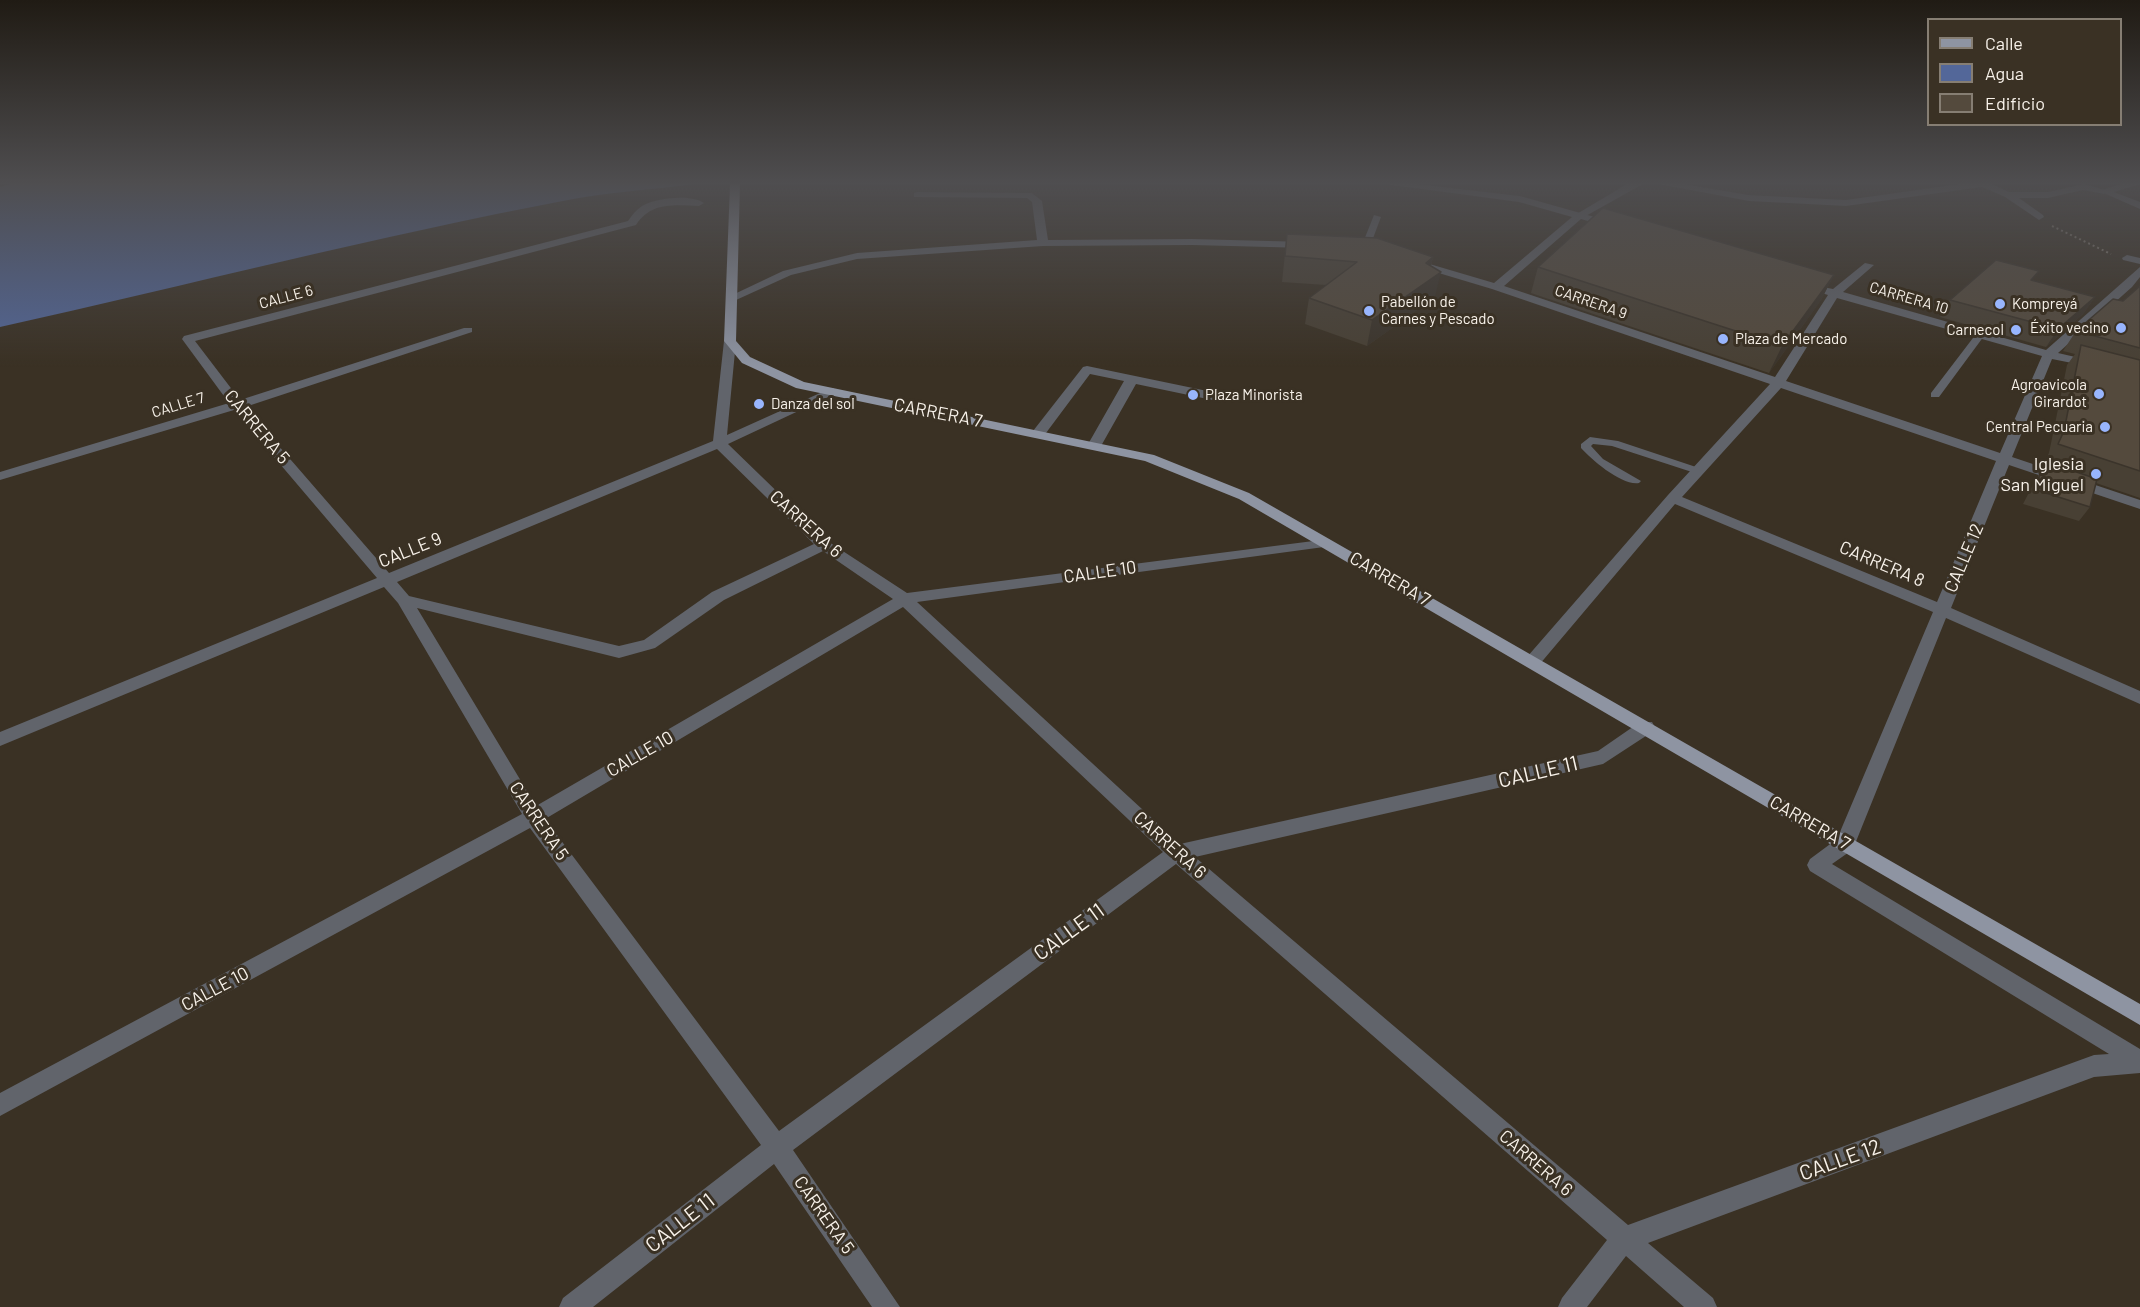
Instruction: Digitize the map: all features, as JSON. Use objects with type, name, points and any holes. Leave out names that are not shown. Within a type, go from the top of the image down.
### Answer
[{"type":"main road","points":[[730,341],[734,245]]},
{"type":"main road","name":"CARRERA 7","points":[[730,341],[746,360],[800,385],[1149,458],[1197,475],[1244,496],[1533,661],[2140,1015]]},
{"type":"street","name":"CALLE 6","points":[[188,339],[548,245]]},
{"type":"street","points":[[732,298],[787,273],[857,256],[1014,245]]},
{"type":"street","points":[[1307,245],[1318,246]]},
{"type":"street","points":[[1496,287],[1545,245]]},
{"type":"street","points":[[1355,249],[1378,254]]},
{"type":"street","points":[[2127,258],[2140,261]]},
{"type":"street","name":"CARRERA 9","points":[[1408,261],[1496,287],[2140,505]]},
{"type":"street","points":[[1533,661],[1673,498],[1778,383],[1834,294],[1869,265]]},
{"type":"street","name":"CALLE 12","points":[[1845,844],[2049,354],[2128,285],[2140,270]]},
{"type":"street","name":"CARRERA 10","points":[[1790,280],[1979,336],[2106,369]]},
{"type":"street","name":"CALLE 7","points":[[0,476],[237,405],[468,330]]},
{"type":"street","name":"CARRERA 5","points":[[188,339],[237,405],[404,600],[533,817],[777,1147],[887,1307]]},
{"type":"street","points":[[719,443],[730,341]]},
{"type":"street","points":[[1038,434],[1087,370],[1217,397]]},
{"type":"street","points":[[1094,446],[1132,379]]},
{"type":"street","name":"CALLE 9","points":[[0,739],[719,443],[833,392]]},
{"type":"street","name":"CARRERA 6","points":[[719,443],[824,545],[904,599],[1177,853],[1704,1307]]},
{"type":"street","name":"CARRERA 8","points":[[1673,498],[1942,610],[2140,698]]},
{"type":"street","name":"CALLE 10","points":[[0,1105],[533,817],[904,599],[1324,542]]},
{"type":"street","points":[[404,600],[619,652],[649,644],[718,596],[824,545]]},
{"type":"street","name":"CALLE 11","points":[[572,1307],[777,1147],[1177,853],[1603,757],[1646,727]]},
{"type":"street","name":"CARRERA 7","points":[[1845,844],[1817,865],[2140,1061]]},
{"type":"street","name":"CALLE 12","points":[[1624,1239],[2094,1066],[2140,1061]]},
{"type":"street","points":[[1571,1307],[1624,1239]]},
{"type":"lane","points":[[1355,249],[1362,245]]},
{"type":"lane","points":[[1935,395],[1979,336]]},
{"type":"lane","points":[[1635,481],[1599,461],[1585,446],[1590,440],[1614,443],[1698,471]]},
{"type":"path","points":[[2091,245],[2127,258]]},
{"type":"water","points":[[0,245],[354,245],[354,245],[0,327]]},
{"type":"building","points":[[1286,245],[1398,245],[1433,257],[1426,263],[1441,272],[1372,320],[1309,298],[1357,262],[1285,256]]},
{"type":"building","points":[[1562,245],[1731,245],[1834,275],[1782,346],[1538,267]]},
{"type":"building","points":[[1996,260],[2039,271],[2031,280],[2095,297],[2058,329],[1950,300]]},
{"type":"building","points":[[2140,286],[2140,348],[2076,331],[2113,299],[2123,301]]},
{"type":"building","points":[[2081,345],[2140,360],[2140,471],[2058,444],[2064,431]]},
{"type":"building","points":[[2047,462],[2097,479],[2090,507],[2033,489]]},
{"type":"place","name":"Kompreyá","points":[[2000,304]]},
{"type":"place","name":"Pabellón de Carnes y Pescado","points":[[1369,311]]},
{"type":"place","name":"Éxito vecino","points":[[2121,328]]},
{"type":"place","name":"Carnecol","points":[[2016,330]]},
{"type":"place","name":"Plaza de Mercado","points":[[1723,339]]},
{"type":"place","name":"Agroavicola Girardot","points":[[2099,394]]},
{"type":"place","name":"Plaza Minorista","points":[[1193,395]]},
{"type":"place","name":"Danza del sol","points":[[759,404]]},
{"type":"place","name":"Central Pecuaria","points":[[2105,427]]},
{"type":"place","name":"Iglesia San Miguel","points":[[2096,474]]}]
